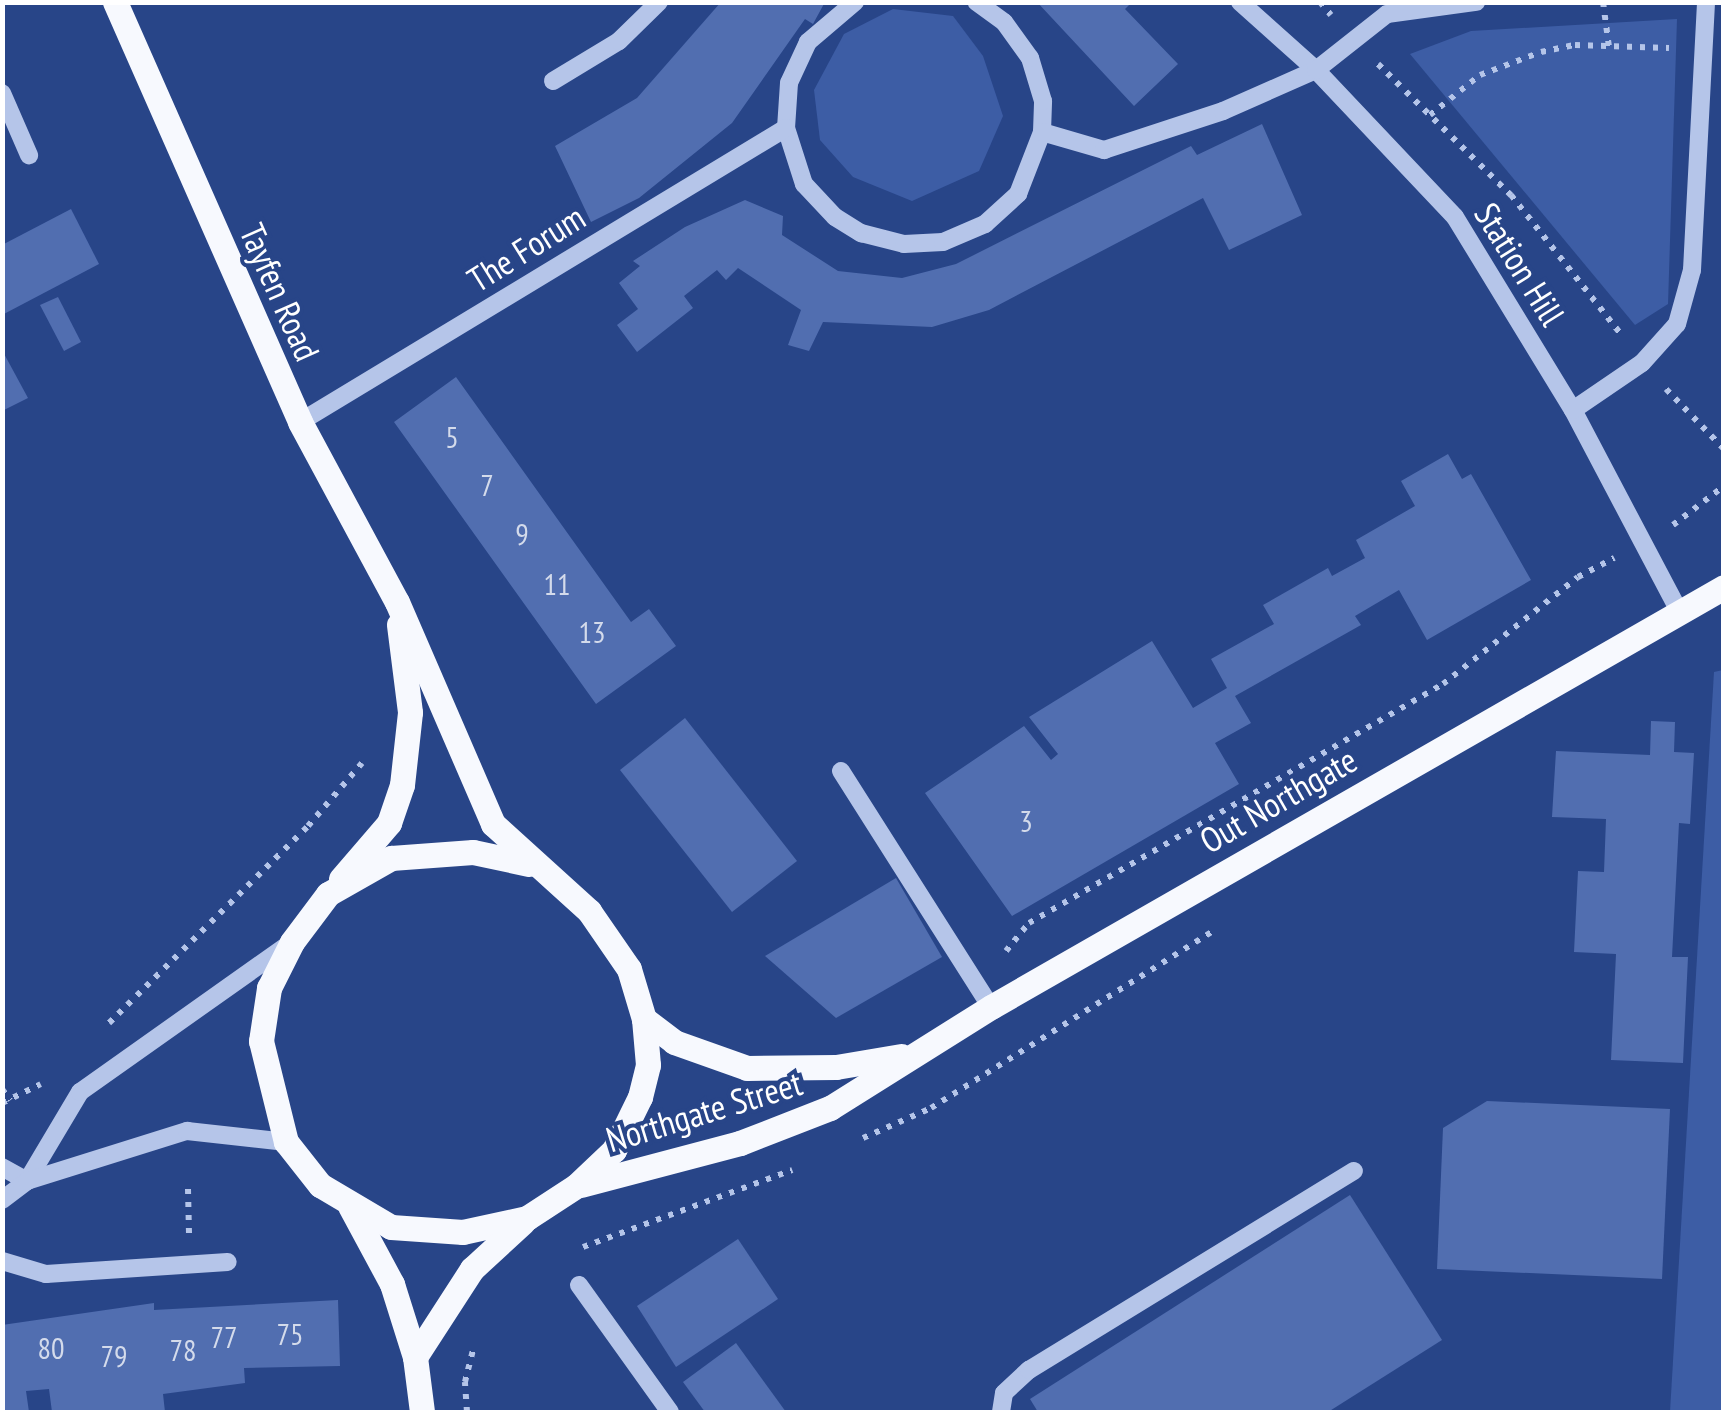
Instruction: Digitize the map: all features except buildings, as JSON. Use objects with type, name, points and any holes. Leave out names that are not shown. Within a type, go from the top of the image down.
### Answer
[{"type":"main road","name":"Tayfen Road","points":[[116,2],[300,422],[396,602],[493,824],[530,864],[589,911],[630,969],[644,1019],[648,1065],[640,1097],[614,1150],[576,1186]]},
{"type":"main road","name":"Out Northgate","points":[[914,1054],[1678,610],[1724,587]]},
{"type":"main road","points":[[396,602],[410,712],[402,785],[389,823],[292,942],[269,988],[261,1042],[286,1142],[320,1185],[350,1206],[392,1226],[427,1232],[527,1218]]},
{"type":"main road","points":[[328,894],[391,858],[428,851],[530,864]]},
{"type":"main road","name":"Northgate Street","points":[[644,1019],[674,1042],[747,1068],[836,1067],[914,1054]]},
{"type":"main road","name":"Northgate Street","points":[[576,1186],[740,1143],[812,1115],[914,1054]]},
{"type":"main road","points":[[415,1357],[472,1268],[527,1218],[576,1186]]},
{"type":"main road","points":[[350,1206],[392,1284],[415,1357],[422,1412]]},
{"type":"street","points":[[553,81],[620,42],[659,2]]},
{"type":"street","points":[[855,2],[833,14],[808,42],[789,83],[786,128],[804,184],[835,218],[861,233],[904,244],[943,242],[984,224],[1018,194],[1042,132],[1044,101],[1030,58],[1004,22],[976,2]]},
{"type":"street","name":"Station Hill","points":[[1240,2],[1316,70],[1455,217],[1573,410],[1678,610]]},
{"type":"street","points":[[1042,132],[1104,150],[1223,111],[1316,70],[1387,14],[1476,2]]},
{"type":"street","points":[[1573,410],[1642,364],[1678,324],[1692,270],[1706,2]]},
{"type":"street","points":[[2,93],[30,156]]},
{"type":"street","name":"The Forum","points":[[300,422],[786,128]]},
{"type":"street","points":[[841,771],[991,1007]]},
{"type":"street","points":[[27,1181],[80,1092],[292,942]]},
{"type":"street","points":[[2,1200],[27,1181],[187,1131],[286,1142]]},
{"type":"street","points":[[2,1166],[27,1181]]},
{"type":"street","points":[[1000,1412],[1004,1393],[1029,1370],[1354,1171]]},
{"type":"street","points":[[2,1260],[46,1274],[228,1262]]},
{"type":"street","points":[[579,1285],[670,1412]]},
{"type":"path","points":[[1320,2],[1512,195],[1642,364],[1724,449]]},
{"type":"path","points":[[1603,2],[1609,47]]},
{"type":"path","points":[[1430,115],[1480,75],[1575,45],[1704,49]]},
{"type":"path","points":[[1695,512],[1724,486]]},
{"type":"path","points":[[972,978],[990,970],[1030,923],[1443,684],[1578,577]]},
{"type":"path","points":[[96,1036],[308,826],[360,767],[366,751]]},
{"type":"path","points":[[2,1088],[6,1102],[55,1076]]},
{"type":"path","points":[[465,1382],[468,1412]]},
{"type":"shaded area","points":[[893,9],[953,16],[983,56],[1003,116],[979,171],[912,201],[853,177],[820,140],[814,90],[844,34]]},
{"type":"shaded area","points":[[1677,19],[1668,304],[1635,325],[1410,54],[1471,31]]},
{"type":"shaded area","points":[[1723,670],[1723,1412],[1670,1412],[1714,672]]}]
